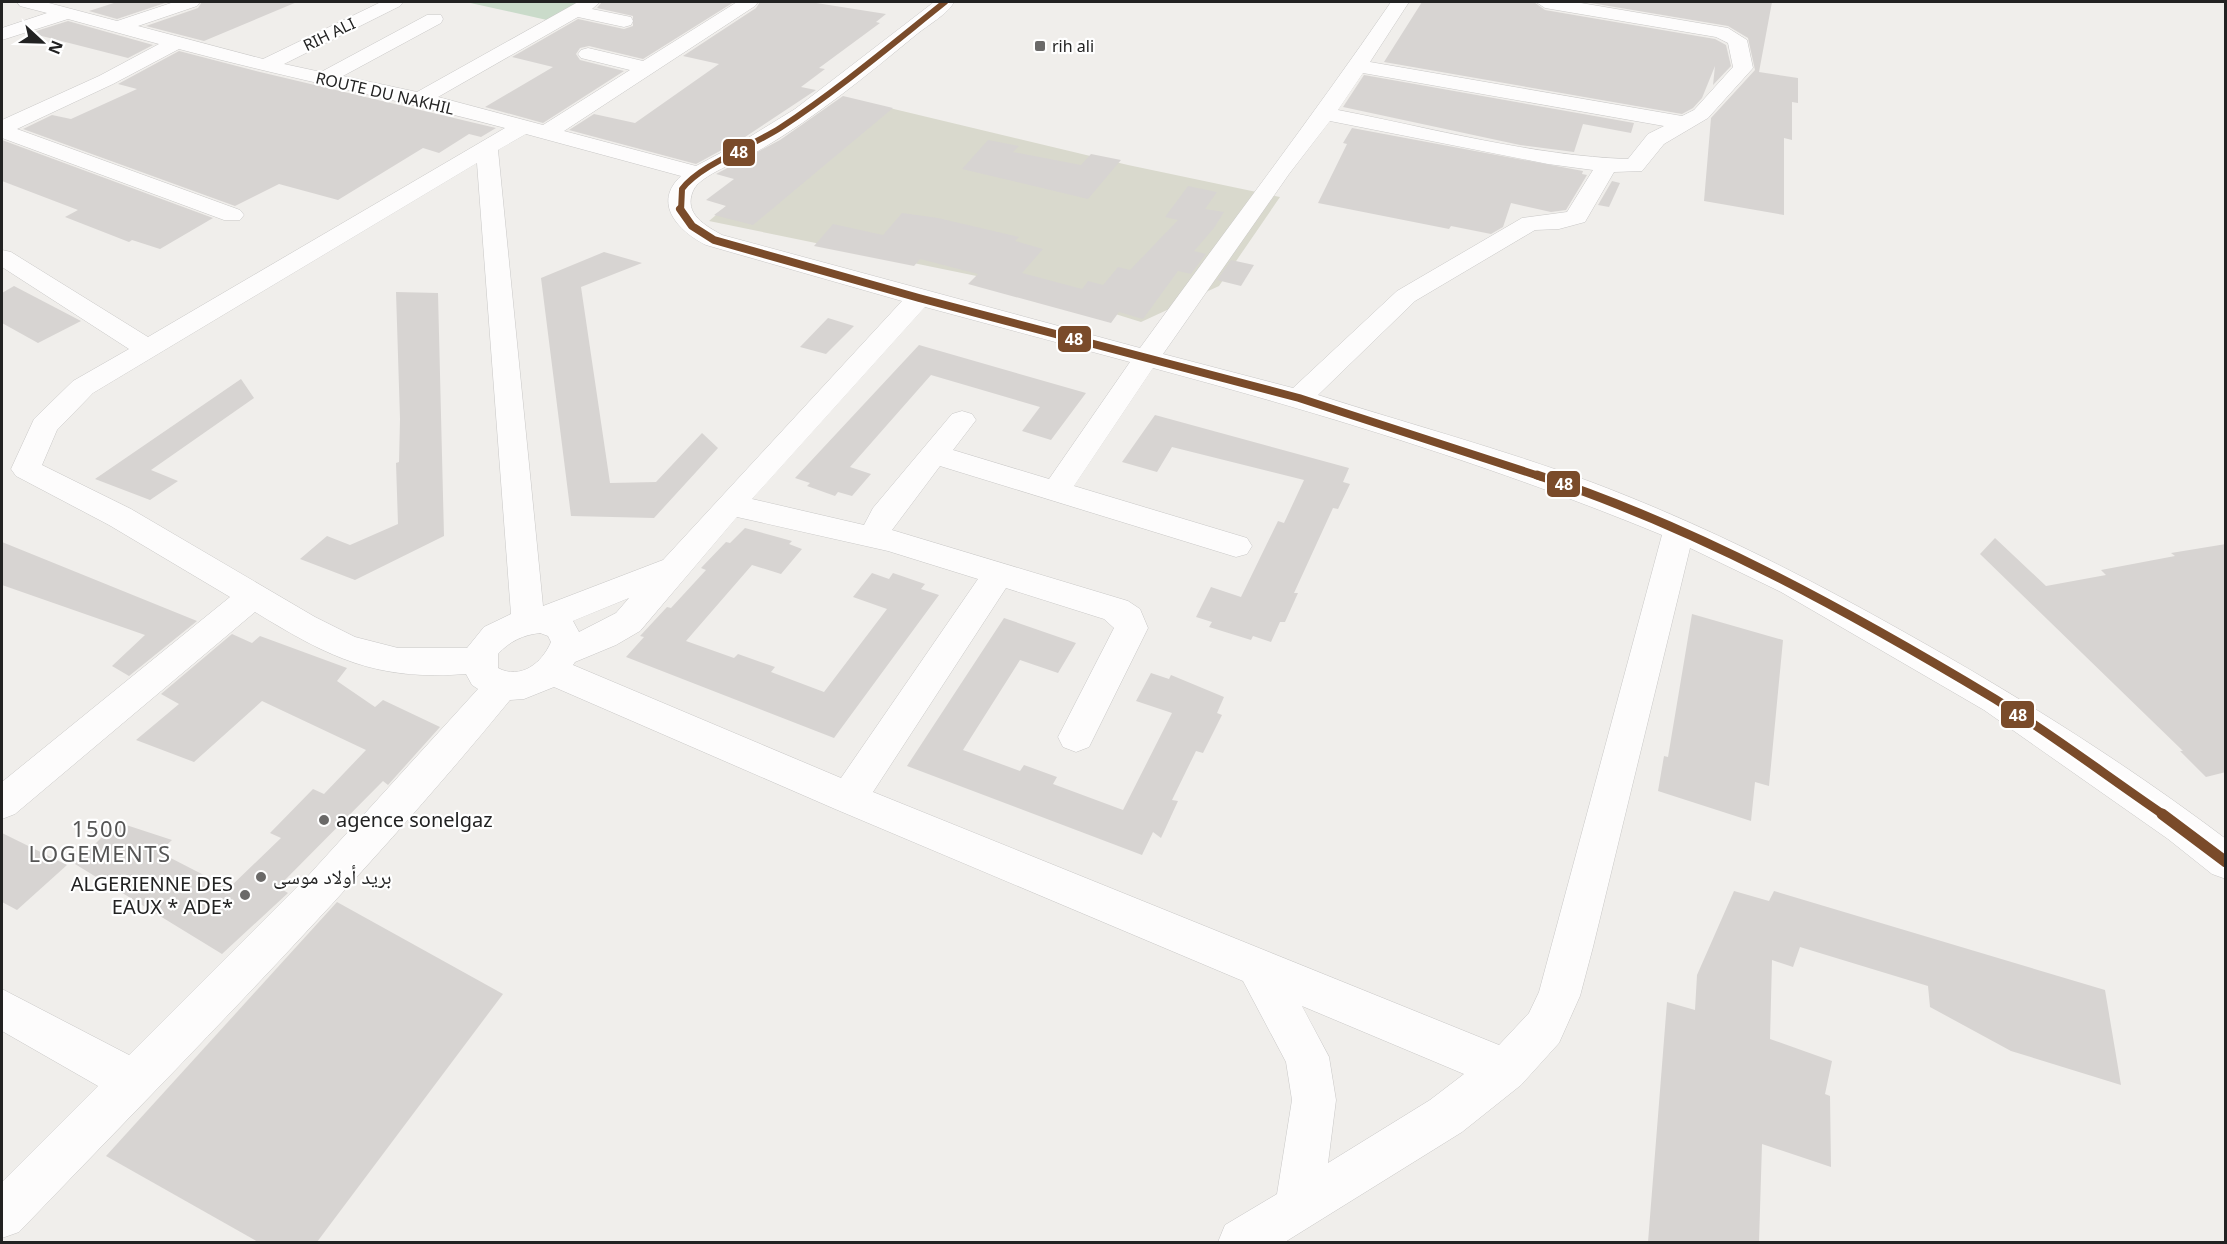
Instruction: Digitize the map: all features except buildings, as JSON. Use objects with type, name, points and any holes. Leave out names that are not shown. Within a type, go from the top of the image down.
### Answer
[{"type":"street","name":"ROUTE DU NAKHIL","points":[[26,2],[265,66],[420,99],[699,174]]},
{"type":"street","points":[[2,34],[103,2]]},
{"type":"street","points":[[119,26],[191,2]]},
{"type":"street","points":[[346,2],[387,5]]},
{"type":"street","points":[[945,2],[798,117],[699,174],[683,186],[678,200],[680,215],[700,233],[714,240],[919,298],[1299,398],[1579,489],[1679,530],[1792,584],[1996,700],[2181,827],[2226,862]]},
{"type":"street","points":[[1056,491],[1146,358],[1281,169],[1325,114],[1400,2]]},
{"type":"street","points":[[1325,114],[1548,157],[1607,165],[1634,166],[1656,139],[1701,114],[1743,68],[1737,40],[1721,32],[1545,2]]},
{"type":"street","points":[[546,133],[646,68],[735,4]]},
{"type":"street","name":"RIH ALI","points":[[265,66],[387,5]]},
{"type":"street","points":[[420,99],[583,6],[624,21]]},
{"type":"street","points":[[323,79],[434,19]]},
{"type":"street","points":[[2,129],[106,80],[177,42]]},
{"type":"street","points":[[588,54],[646,68]]},
{"type":"street","points":[[1358,66],[1685,123]]},
{"type":"street","points":[[522,127],[83,387],[44,426],[26,469],[118,516],[321,636],[370,656],[397,661],[436,663],[491,673],[528,683],[559,661],[628,622],[919,298]]},
{"type":"street","points":[[2,129],[232,215]]},
{"type":"street","points":[[487,149],[534,620]]},
{"type":"street","points":[[1299,398],[1406,296],[1530,223],[1559,222],[1577,217],[1586,197],[1607,165]]},
{"type":"street","points":[[2,257],[146,348]]},
{"type":"street","points":[[872,538],[884,516],[962,420]]},
{"type":"street","points":[[936,454],[1236,546]]},
{"type":"street","points":[[732,505],[889,540],[1116,610],[1128,618],[1131,628],[1076,737]]},
{"type":"street","points":[[1242,1242],[1446,1116],[1506,1070],[1544,1028],[1559,996],[1679,530]]},
{"type":"street","points":[[2,1215],[438,764],[491,673],[483,650],[490,640],[502,631],[675,567]]},
{"type":"street","points":[[848,798],[999,573]]},
{"type":"street","points":[[2,802],[253,596]]},
{"type":"street","points":[[534,620],[551,622],[566,633],[568,642],[559,661]]},
{"type":"street","points":[[559,661],[848,798],[1506,1070]]},
{"type":"street","points":[[1258,968],[1306,1058],[1314,1100],[1298,1208]]},
{"type":"street","points":[[2,1009],[133,1080]]},
{"type":"shaded area","points":[[852,99],[1128,165],[1280,197],[1219,286],[1141,322],[1025,286],[709,221]]},
{"type":"green space","points":[[466,2],[579,2],[547,20]]},
{"type":"transit line","name":"48","points":[[945,2],[802,113],[751,146],[694,177],[682,189],[679,198],[679,207],[686,220],[714,240],[919,298],[1299,398],[1579,489],[1679,530],[1792,584],[1996,700],[2181,827],[2226,862]]},
{"type":"place","name":"rih ali","points":[[1040,46]]},
{"type":"place","name":"agence sonelgaz","points":[[324,820]]},
{"type":"place","name":"بريد أولاد موسى","points":[[261,877]]},
{"type":"place","name":"ALGERIENNE DES EAUX * ADE*","points":[[245,895]]},
{"type":"district","name":"1500 LOGEMENTS","points":[[100,842]]}]
